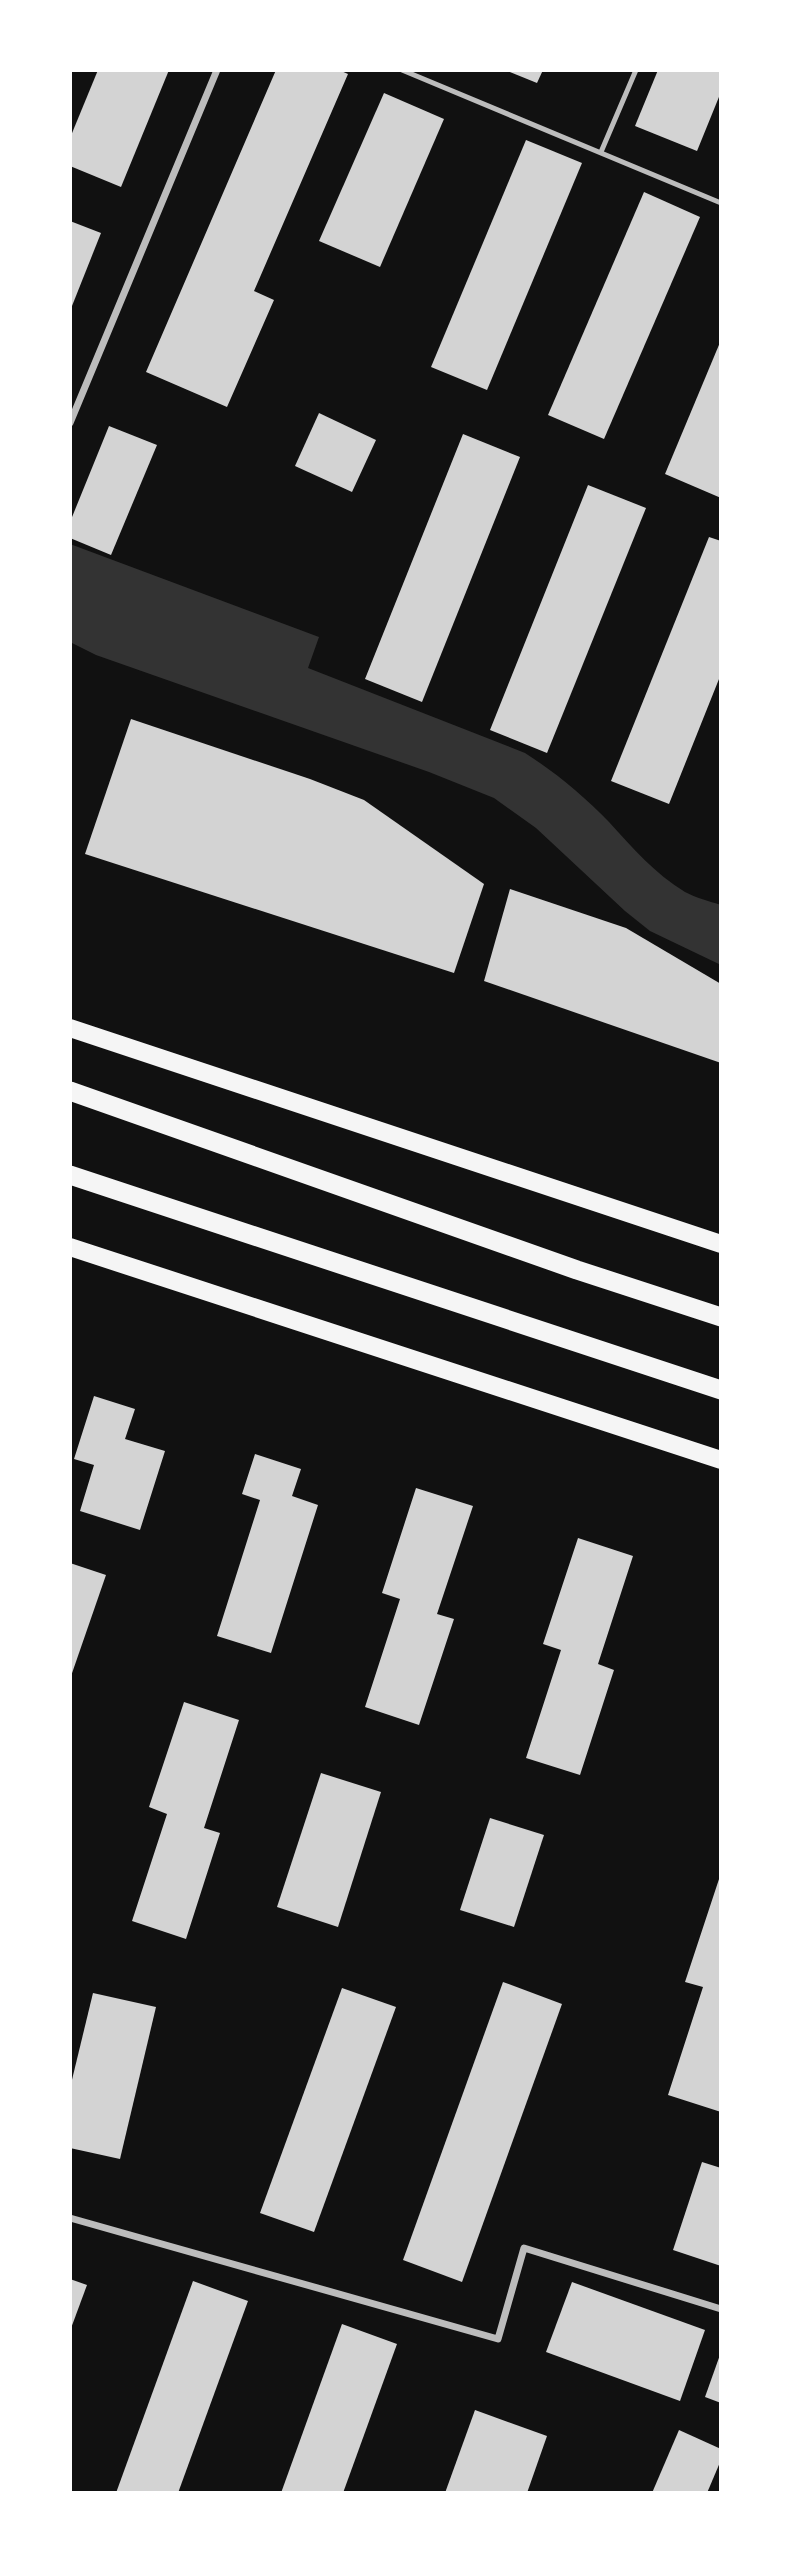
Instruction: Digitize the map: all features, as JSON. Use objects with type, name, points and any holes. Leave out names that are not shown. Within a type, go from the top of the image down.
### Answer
[{"type":"highway","points":[[73,1092],[578,1270],[721,1317]]},
{"type":"highway","points":[[70,1175],[721,1390]]},
{"type":"main road","points":[[70,1028],[721,1244]]},
{"type":"main road","points":[[70,1247],[721,1460]]},
{"type":"street","points":[[70,423],[217,70]]},
{"type":"street","points":[[70,2218],[498,2339],[524,2248],[721,2309]]},
{"type":"lane","points":[[402,70],[721,202]]},
{"type":"lane","points":[[601,152],[636,70]]},
{"type":"shaded area","points":[[70,544],[319,637],[308,668],[525,753],[579,794],[644,860],[674,885],[689,894],[721,905],[721,965],[650,931],[536,828],[494,798],[429,772],[96,655],[70,642]]},
{"type":"building","points":[[98,70],[169,70],[121,187],[70,166],[70,138]]},
{"type":"building","points":[[276,70],[339,70],[348,74],[254,291],[274,300],[227,407],[146,372]]},
{"type":"building","points":[[505,70],[543,70],[537,83]]},
{"type":"building","points":[[658,70],[721,70],[721,92],[697,151],[635,126]]},
{"type":"building","points":[[384,93],[444,119],[380,267],[319,241]]},
{"type":"building","points":[[526,140],[582,163],[487,390],[431,367]]},
{"type":"building","points":[[644,192],[700,217],[604,439],[548,415]]},
{"type":"building","points":[[70,221],[101,233],[70,311]]},
{"type":"building","points":[[721,340],[721,498],[665,474]]},
{"type":"building","points":[[319,413],[376,440],[352,492],[295,466]]},
{"type":"building","points":[[109,426],[157,445],[111,555],[70,538],[70,522]]},
{"type":"building","points":[[463,434],[520,457],[422,702],[365,679]]},
{"type":"building","points":[[588,485],[646,508],[547,753],[490,730]]},
{"type":"building","points":[[709,537],[721,541],[721,674],[669,804],[611,781]]},
{"type":"building","points":[[131,719],[310,779],[364,800],[484,884],[454,973],[85,854]]},
{"type":"building","points":[[510,889],[626,928],[721,984],[721,1063],[484,981]]},
{"type":"building","points":[[94,1396],[135,1409],[125,1439],[165,1451],[140,1530],[80,1511],[94,1465],[74,1459]]},
{"type":"building","points":[[255,1454],[301,1469],[292,1496],[318,1505],[271,1653],[217,1636],[260,1500],[242,1494]]},
{"type":"building","points":[[416,1488],[473,1506],[437,1614],[454,1619],[419,1725],[365,1707],[400,1599],[382,1593]]},
{"type":"building","points":[[578,1538],[633,1556],[598,1664],[614,1670],[580,1775],[526,1758],[561,1650],[543,1644]]},
{"type":"building","points":[[70,1563],[106,1575],[70,1679]]},
{"type":"building","points":[[184,1702],[239,1720],[204,1828],[220,1833],[186,1939],[132,1921],[167,1814],[149,1807]]},
{"type":"building","points":[[321,1773],[381,1792],[338,1927],[277,1907]]},
{"type":"building","points":[[490,1818],[544,1835],[514,1927],[460,1910]]},
{"type":"building","points":[[721,1873],[721,2112],[668,2095],[703,1987],[685,1982]]},
{"type":"building","points":[[503,1982],[562,2004],[462,2282],[403,2260]]},
{"type":"building","points":[[342,1988],[396,2007],[314,2232],[260,2213]]},
{"type":"building","points":[[93,1993],[156,2007],[120,2159],[70,2148],[70,2088]]},
{"type":"building","points":[[702,2162],[721,2168],[721,2266],[673,2250]]},
{"type":"building","points":[[70,2279],[87,2285],[70,2331]]},
{"type":"building","points":[[193,2281],[248,2301],[178,2493],[116,2493]]},
{"type":"building","points":[[572,2282],[705,2330],[680,2401],[546,2352]]},
{"type":"building","points":[[342,2324],[397,2344],[343,2493],[281,2493]]},
{"type":"building","points":[[721,2352],[721,2403],[705,2397]]},
{"type":"building","points":[[475,2410],[547,2436],[527,2493],[445,2493]]},
{"type":"building","points":[[679,2430],[721,2449],[721,2460],[707,2493],[652,2493]]}]
